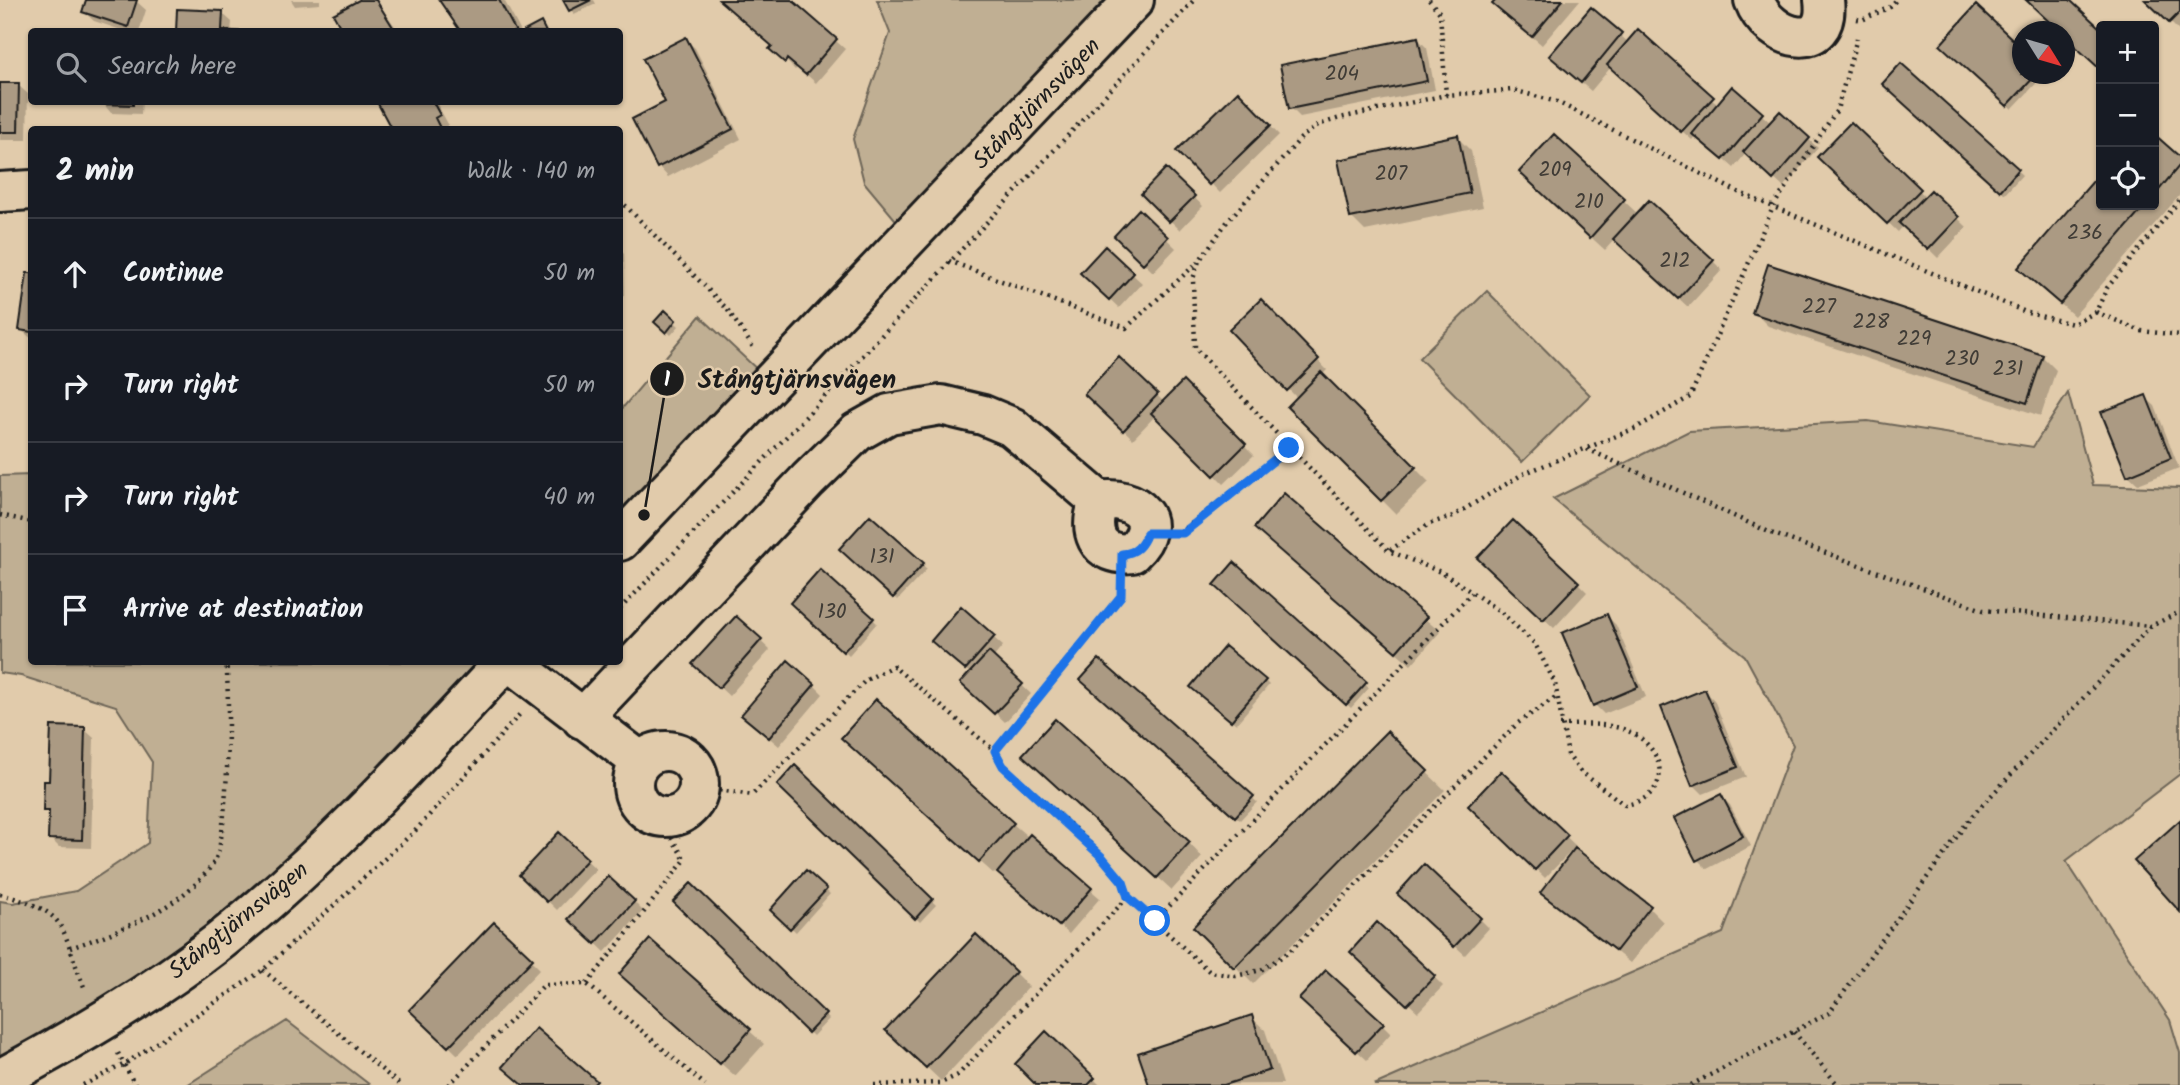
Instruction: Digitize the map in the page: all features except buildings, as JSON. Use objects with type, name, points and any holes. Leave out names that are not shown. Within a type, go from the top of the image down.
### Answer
[{"type":"street","name":"Stångtjärnsvägen","points":[[623,538],[1134,0]]},
{"type":"street","points":[[1754,0],[1773,27],[1783,35],[1798,37],[1810,36],[1822,24],[1826,12],[1824,0]]},
{"type":"street","points":[[0,192],[28,190]]},
{"type":"street","points":[[582,719],[808,480],[857,432],[889,414],[941,405],[983,415],[1012,427],[1098,501],[1117,498],[1129,502],[1141,511],[1147,522],[1135,544]]},
{"type":"street","name":"Stångtjärnsvägen","points":[[0,1079],[101,1024],[220,940],[336,840],[505,665]]},
{"type":"street","points":[[512,665],[641,762]]},
{"type":"street","points":[[665,750],[679,753],[690,761],[698,773],[699,787],[695,800],[685,811],[673,817],[659,817],[646,811],[637,801],[632,788],[634,774],[641,762],[652,753],[665,750]]},
{"type":"path","points":[[623,606],[814,408],[1194,0]]},
{"type":"path","points":[[1429,0],[1440,13],[1446,94]]},
{"type":"path","points":[[1389,551],[1429,524],[1453,516],[1523,474],[1636,428],[1690,397],[1774,205],[1836,110],[1862,20],[1890,7],[1896,0]]},
{"type":"path","points":[[949,261],[1126,328],[1199,261],[1227,222],[1301,138],[1318,125],[1446,94],[1513,90],[1557,102],[1740,193],[2028,313],[2073,324],[2096,312],[2107,288],[2180,200]]},
{"type":"path","points":[[623,203],[727,309],[760,358],[814,408]]},
{"type":"path","points":[[1199,261],[1193,279],[1195,348],[1389,551],[1443,573],[1501,612],[1535,644],[1555,684],[1560,725],[1568,755],[1580,771],[1614,800],[1625,805],[1635,803],[1656,789],[1661,780],[1656,756],[1636,735],[1606,724],[1560,725]]},
{"type":"path","points":[[2096,312],[2141,331],[2180,335]]},
{"type":"path","points":[[995,751],[1121,596],[1135,544],[1183,533],[1289,448]]},
{"type":"path","points":[[1586,449],[1771,533],[1983,610],[2151,626]]},
{"type":"path","points":[[0,515],[28,521]]},
{"type":"path","points":[[1155,921],[1472,593]]},
{"type":"path","points":[[1691,1085],[1829,1013],[1971,817],[2151,626],[2180,612]]},
{"type":"path","points":[[70,948],[121,931],[178,899],[215,861],[225,797],[229,687],[226,665]]},
{"type":"path","points":[[699,787],[752,795],[866,680],[893,666],[995,751],[1003,766],[1102,857],[1123,882],[1128,897],[1210,972],[1236,976],[1261,970],[1289,952],[1518,723],[1557,696]]},
{"type":"path","points":[[587,984],[685,860],[659,817]]},
{"type":"path","points":[[0,894],[36,904],[53,914],[101,1024],[135,1085]]},
{"type":"path","points":[[874,1085],[941,1083],[958,1075],[1128,897]]},
{"type":"path","points":[[263,970],[400,1085]]},
{"type":"path","points":[[449,1085],[544,985],[587,984],[705,1085]]},
{"type":"path","points":[[1794,1032],[1838,1085]]},
{"type":"shaded area","points":[[877,0],[1106,0],[899,224],[864,182],[853,139],[890,33]]},
{"type":"shaded area","points":[[1487,291],[1590,395],[1522,462],[1419,358]]},
{"type":"shaded area","points":[[700,316],[761,373],[623,515],[623,407]]},
{"type":"shaded area","points":[[2068,393],[2093,485],[2180,488],[2180,774],[2066,861],[2170,1020],[2180,1053],[2180,1085],[1374,1085],[1723,933],[1793,745],[1745,656],[1553,499],[1689,431],[1868,421],[2033,447]]},
{"type":"shaded area","points":[[28,475],[28,665],[482,665],[276,874],[109,1002],[0,1057],[0,901],[13,903],[76,891],[148,843],[152,762],[116,706],[21,676],[0,673],[0,476]]},
{"type":"shaded area","points":[[287,1021],[370,1085],[187,1085]]},
{"type":"place","name":"Stångtjärnsvägen","points":[[644,515]]},
{"type":"route","points":[[1155,921],[1128,897],[1123,882],[1102,857],[1003,766],[995,751],[1121,596],[1122,554],[1132,553],[1143,542],[1147,533],[1183,533],[1289,448]]}]
